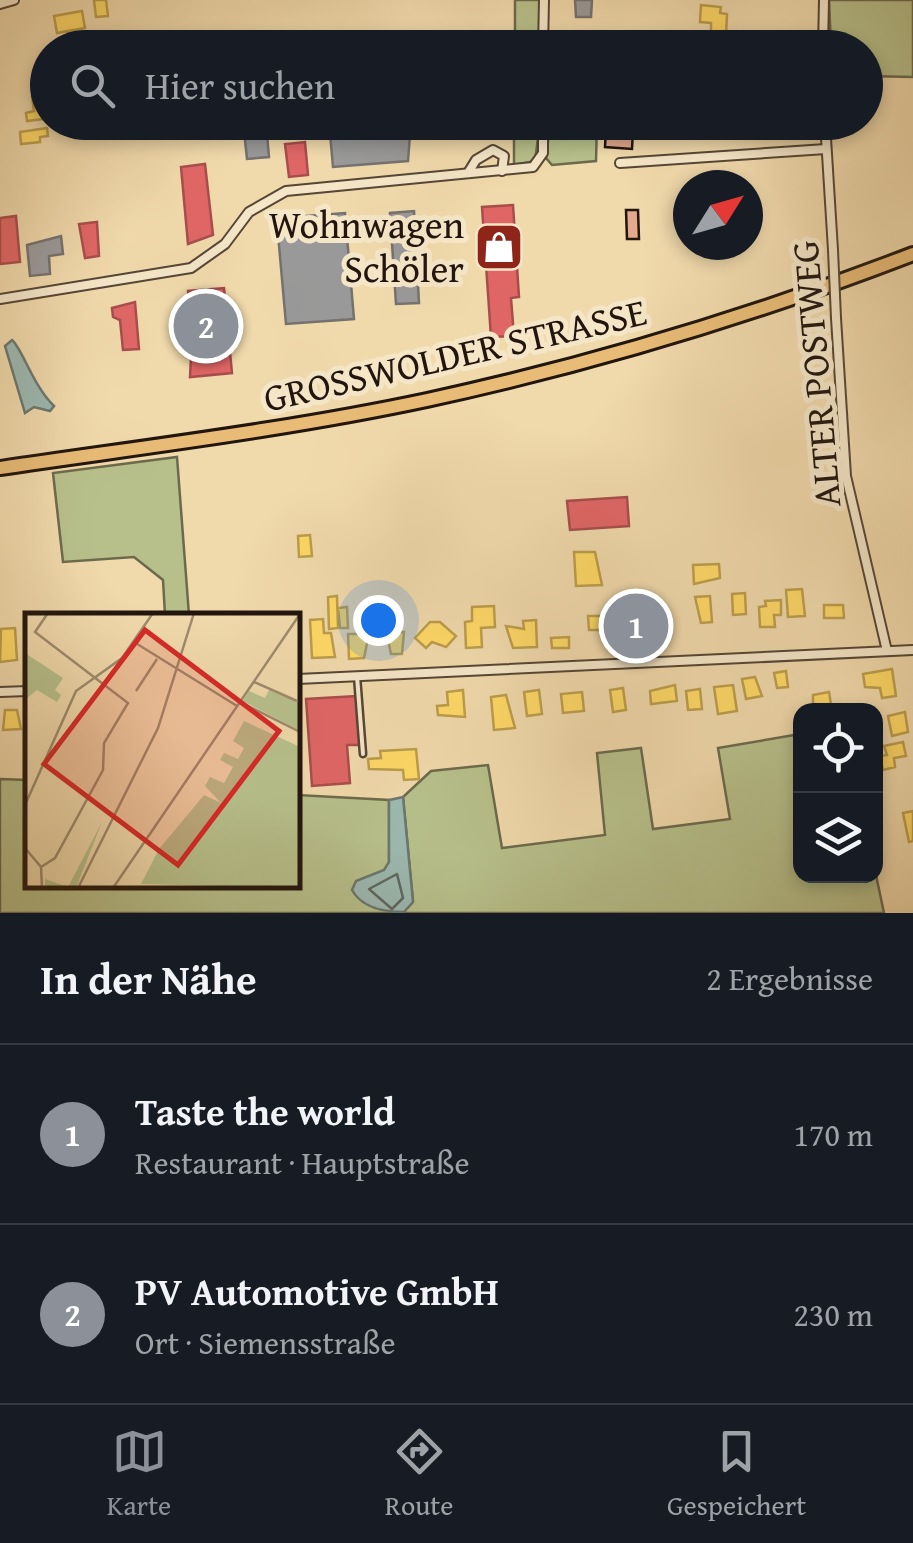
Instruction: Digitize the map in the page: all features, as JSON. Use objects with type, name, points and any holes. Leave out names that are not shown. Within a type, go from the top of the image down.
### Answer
[{"type":"main road","name":"GROSSWOLDER STRASSE","points":[[0,468],[320,420],[531,376],[742,315],[913,254]]},
{"type":"street","points":[[0,4],[14,0]]},
{"type":"street","points":[[543,30],[544,0]]},
{"type":"street","points":[[823,30],[824,0]]},
{"type":"street","points":[[0,299],[191,268],[226,244],[249,212],[286,191],[502,170],[540,162],[542,140]]},
{"type":"street","name":"ALTER POSTWEG","points":[[826,140],[846,476],[887,651]]},
{"type":"street","points":[[620,163],[826,149]]},
{"type":"street","points":[[468,173],[476,160],[493,150],[504,156],[502,170]]},
{"type":"street","points":[[300,678],[912,650],[913,664]]},
{"type":"street","points":[[0,692],[25,691]]},
{"type":"lane","points":[[357,676],[363,754]]},
{"type":"green space","points":[[515,0],[540,0],[540,30],[515,30]]},
{"type":"green space","points":[[829,0],[913,0],[913,77],[883,76],[883,30],[830,30]]},
{"type":"green space","points":[[514,140],[538,140],[535,161],[514,165]]},
{"type":"green space","points":[[548,140],[597,140],[596,161],[552,165],[546,158]]},
{"type":"green space","points":[[177,457],[189,613],[165,613],[163,580],[134,557],[63,562],[53,473]]},
{"type":"green space","points":[[793,735],[793,883],[878,883],[884,913],[0,913],[0,779],[25,780],[25,888],[300,888],[300,795],[389,800],[389,862],[413,901],[403,797],[431,771],[488,765],[502,848],[605,835],[597,753],[641,748],[653,829],[730,819],[718,748]]},
{"type":"water","points":[[12,340],[54,406],[50,411],[34,407],[25,413],[5,346]]},
{"type":"water","points":[[403,797],[413,902],[404,912],[368,905],[352,890],[356,881],[384,870],[389,862],[389,800]]},
{"type":"building: Wohnen","points":[[94,0],[106,0],[108,16],[96,17]]},
{"type":"building: Wohnen","points":[[701,5],[721,7],[720,13],[727,14],[726,30],[711,30],[711,23],[700,22]]},
{"type":"building: Wohnen","points":[[82,11],[85,28],[56,30],[54,16]]},
{"type":"building: Wohnen","points":[[30,131],[30,140],[40,142],[21,144],[20,132]]},
{"type":"building: Wohnen","points":[[310,535],[312,556],[299,557],[298,536]]},
{"type":"building: Wohnen","points":[[574,552],[595,552],[602,585],[576,586]]},
{"type":"building: Wohnen","points":[[719,564],[720,578],[694,584],[693,565]]},
{"type":"building: Wohnen","points":[[802,589],[805,616],[788,617],[786,590]]},
{"type":"building: Wohnen","points":[[745,593],[746,614],[733,615],[732,594]]},
{"type":"building: Wohnen","points":[[337,596],[338,628],[329,629],[328,597]]},
{"type":"building: Wohnen","points":[[710,596],[712,622],[701,623],[695,597]]},
{"type":"building: Wohnen","points":[[781,600],[781,615],[774,615],[775,627],[760,627],[759,607],[766,606],[765,601]]},
{"type":"building: Wohnen","points":[[649,605],[664,605],[658,608],[658,614],[664,614],[664,632],[653,632]]},
{"type":"building: Wohnen","points":[[824,605],[843,605],[844,618],[824,618]]},
{"type":"building: Wohnen","points":[[494,606],[495,627],[481,628],[482,647],[466,648],[465,622],[472,621],[472,607]]},
{"type":"building: Wohnen","points":[[347,607],[348,628],[340,628],[338,608]]},
{"type":"building: Wohnen","points":[[381,608],[393,608],[393,632],[404,632],[402,654],[391,654]]},
{"type":"building: Wohnen","points":[[588,616],[610,616],[610,630],[589,630]]},
{"type":"building: Wohnen","points":[[323,619],[324,633],[331,633],[335,657],[312,658],[310,620]]},
{"type":"building: Wohnen","points":[[536,620],[537,647],[513,648],[506,626],[524,629],[523,621]]},
{"type":"building: Wohnen","points":[[430,622],[440,622],[456,636],[446,647],[432,642],[426,648],[415,638]]},
{"type":"building: Wohnen","points":[[15,628],[17,660],[0,662],[1,629]]},
{"type":"building: Wohnen","points":[[348,634],[369,634],[364,658],[349,659]]},
{"type":"building: Wohnen","points":[[569,637],[569,648],[552,648],[551,638]]},
{"type":"building: Wohnen","points":[[892,669],[896,696],[882,698],[880,688],[865,687],[863,674]]},
{"type":"building: Wohnen","points":[[786,671],[788,687],[777,688],[774,673]]},
{"type":"building: Wohnen","points":[[755,677],[762,696],[746,699],[742,679]]},
{"type":"building: Wohnen","points":[[675,685],[677,701],[651,704],[650,691]]},
{"type":"building: Wohnen","points":[[733,685],[737,711],[718,714],[714,687]]},
{"type":"building: Wohnen","points":[[623,688],[626,710],[613,712],[610,690]]},
{"type":"building: Wohnen","points":[[700,689],[702,709],[688,710],[686,691]]},
{"type":"building: Wohnen","points":[[463,690],[465,717],[438,715],[437,706],[448,705],[447,692]]},
{"type":"building: Wohnen","points":[[539,690],[542,714],[527,716],[524,692]]},
{"type":"building: Wohnen","points":[[582,692],[584,711],[563,713],[561,694]]},
{"type":"building: Wohnen","points":[[829,692],[831,703],[813,703],[813,695]]},
{"type":"building: Wohnen","points":[[506,695],[515,728],[494,730],[491,697]]},
{"type":"building: Wohnen","points":[[5,710],[17,710],[21,729],[3,730]]},
{"type":"building: Wohnen","points":[[905,712],[908,732],[892,736],[888,716]]},
{"type":"building: Wohnen","points":[[903,742],[906,756],[894,758],[895,767],[883,770],[883,756],[887,755],[884,746]]},
{"type":"building: Wohnen","points":[[416,749],[419,779],[404,780],[403,770],[369,769],[368,759],[381,758],[380,751]]},
{"type":"building: Wohnen","points":[[913,811],[913,841],[909,842],[903,813]]},
{"type":"building: Handel","points":[[305,142],[308,175],[289,177],[285,144]]},
{"type":"building: Handel","points":[[205,164],[213,235],[188,244],[181,167]]},
{"type":"building: Handel","points":[[513,205],[519,297],[511,298],[514,336],[491,337],[482,207]]},
{"type":"building: Handel","points":[[16,216],[20,262],[0,264],[0,218]]},
{"type":"building: Handel","points":[[97,222],[99,256],[85,258],[79,224]]},
{"type":"building: Handel","points":[[224,288],[232,373],[190,377],[192,337],[186,338],[184,315],[190,314],[188,291]]},
{"type":"building: Handel","points":[[135,302],[139,349],[123,350],[120,320],[113,317],[112,308]]},
{"type":"building: Handel","points":[[627,497],[629,526],[570,530],[567,501]]},
{"type":"building: Handel","points":[[641,611],[642,628],[626,628],[625,612]]},
{"type":"building: Handel","points":[[356,696],[360,745],[347,745],[350,783],[312,786],[306,699]]},
{"type":"building: Industrie","points":[[575,0],[592,0],[591,17],[576,17]]},
{"type":"building: Industrie","points":[[245,140],[268,140],[269,157],[247,159]]},
{"type":"building: Industrie","points":[[331,140],[410,140],[408,161],[333,167]]},
{"type":"building: Industrie","points":[[414,211],[419,303],[396,304],[390,213]]},
{"type":"building: Industrie","points":[[345,213],[354,319],[286,324],[278,234],[293,217]]},
{"type":"building: Industrie","points":[[61,236],[63,254],[49,256],[50,274],[30,276],[27,245]]},
{"type":"building: Sonstige","points":[[605,140],[632,140],[632,149],[605,147]]},
{"type":"building: Sonstige","points":[[626,210],[638,210],[639,239],[627,239]]},
{"type":"place","name":"Wohnwagen Schöler","points":[[499,247]]},
{"type":"place","name":"PV Automotive GmbH","points":[[206,326]]},
{"type":"place","name":"Taste the world","points":[[636,626]]}]
